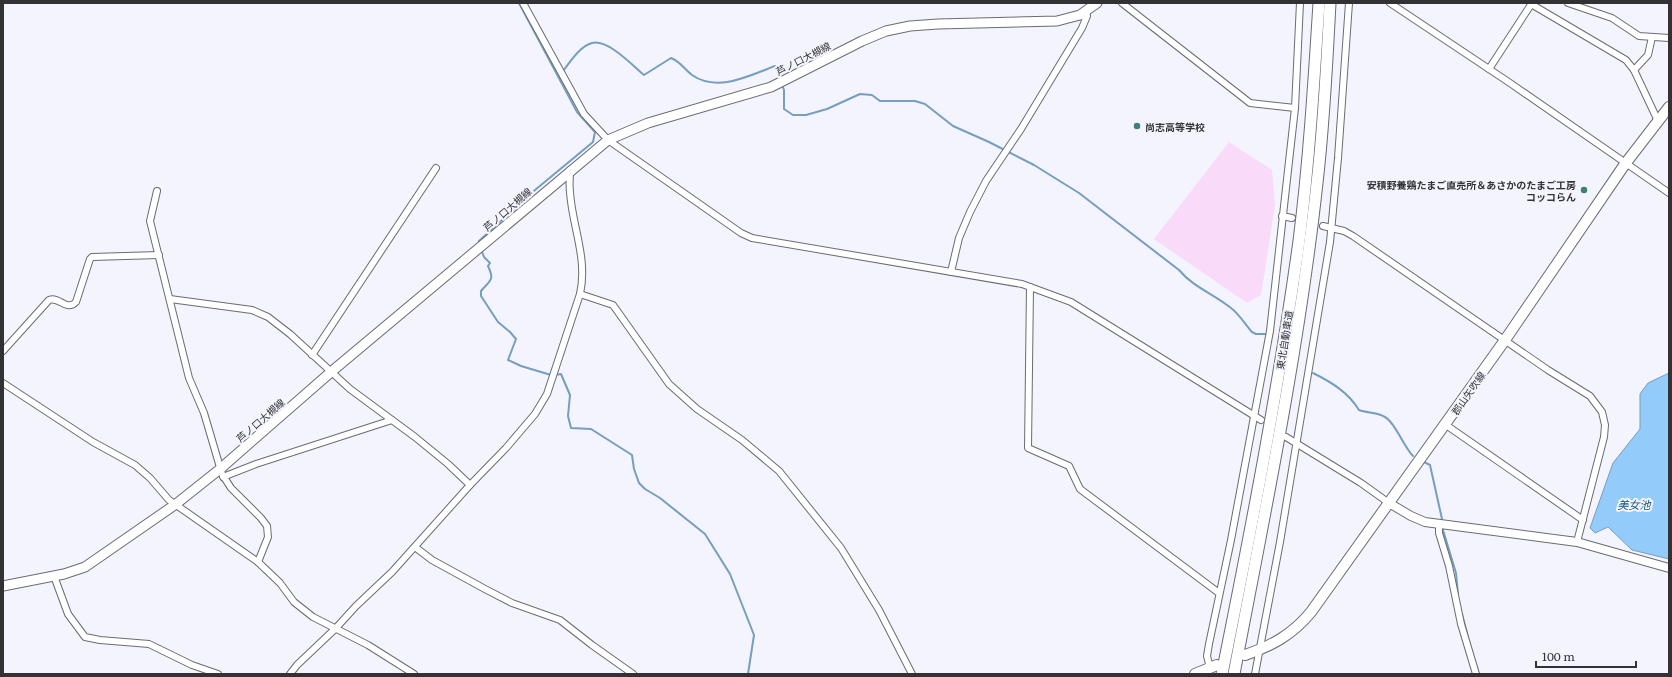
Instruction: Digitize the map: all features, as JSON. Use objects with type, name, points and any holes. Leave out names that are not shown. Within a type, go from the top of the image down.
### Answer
[{"type":"highway","name":"東北自動車道","points":[[1208,671],[1268,435],[1291,292],[1310,141],[1319,3]]},
{"type":"highway","name":"東北自動車道","points":[[1234,674],[1269,496],[1303,294],[1317,182],[1325,95],[1330,3]]},
{"type":"main road","name":"芦ノ口大槻線","points":[[3,586],[54,576],[85,567],[222,473],[330,372],[570,170],[608,140],[648,123],[771,87],[862,41],[886,31],[938,24],[1050,22],[1072,18],[1086,11],[1097,3]]},
{"type":"main road","name":"郡山矢吹線","points":[[1245,656],[1283,638],[1305,619],[1446,425],[1625,164],[1669,107]]},
{"type":"street","points":[[523,3],[584,114],[608,140],[734,229],[752,238],[1022,284],[1071,302],[1261,420]]},
{"type":"street","points":[[1122,3],[1250,103],[1295,108]]},
{"type":"street","points":[[1208,671],[1207,656],[1209,644],[1270,331],[1295,108],[1300,3]]},
{"type":"street","points":[[1255,674],[1297,443],[1331,228],[1339,150],[1349,3]]},
{"type":"street","points":[[1390,3],[1669,193]]},
{"type":"street","points":[[1568,3],[1612,18],[1639,36],[1669,38]]},
{"type":"street","points":[[1489,69],[1532,4],[1626,60],[1634,70],[1658,121]]},
{"type":"street","points":[[951,272],[959,238],[979,194],[994,168],[1025,123],[1078,34],[1086,18],[1086,11]]},
{"type":"street","points":[[1634,70],[1648,55],[1652,38]]},
{"type":"street","points":[[312,355],[436,168]]},
{"type":"street","points":[[290,674],[297,664],[381,583],[470,485],[506,448],[535,414],[547,394],[580,294],[583,277],[582,262],[570,192],[570,170]]},
{"type":"street","points":[[157,191],[150,221],[189,378],[204,413],[222,473],[231,488],[261,518],[266,526],[268,537],[258,562]]},
{"type":"street","points":[[1282,216],[1292,218]]},
{"type":"street","points":[[1323,226],[1353,236],[1590,396],[1602,412],[1605,425],[1604,437],[1578,542]]},
{"type":"street","points":[[3,351],[49,300],[55,299],[67,306],[72,306],[76,302],[92,257],[158,255]]},
{"type":"street","points":[[1030,287],[1028,448],[1070,466],[1080,489],[1219,594]]},
{"type":"street","points":[[580,294],[613,305],[669,384],[697,409],[742,440],[779,470],[841,548],[879,610],[912,674]]},
{"type":"street","points":[[170,299],[252,310],[276,322],[330,372],[379,412],[392,420],[448,464],[470,485]]},
{"type":"street","points":[[3,383],[94,442],[124,458],[150,478],[169,500],[258,562],[280,583],[294,602],[313,617],[368,645],[414,674]]},
{"type":"street","points":[[222,473],[256,464],[392,420]]},
{"type":"street","points":[[1446,425],[1583,520]]},
{"type":"street","points":[[1286,437],[1411,516],[1439,524],[1551,537],[1578,542],[1669,568]]},
{"type":"street","points":[[1439,524],[1439,534],[1451,573],[1461,624],[1476,674]]},
{"type":"street","points":[[415,547],[432,560],[485,589],[512,602],[560,620],[633,674]]},
{"type":"street","points":[[54,576],[68,614],[85,637],[100,640],[149,644],[192,666],[218,674]]},
{"type":"shaded area","points":[[1229,142],[1272,170],[1275,205],[1261,295],[1247,303],[1154,239]]},
{"type":"water","name":"美女池","points":[[1669,373],[1669,559],[1632,550],[1608,527],[1595,533],[1590,528],[1613,463],[1640,429],[1640,394],[1648,383]]},
{"type":"waterway","points":[[479,243],[479,241],[535,190],[593,142],[595,132],[577,112],[519,3]]},
{"type":"waterway","points":[[563,71],[583,47],[592,43],[598,43],[605,45],[620,54],[644,75],[671,58],[692,75],[702,80],[712,82],[734,81],[775,66],[780,79]]},
{"type":"waterway","points":[[782,85],[784,90],[784,109],[793,115],[806,115],[827,109],[860,94],[872,95],[880,101],[915,101],[925,104],[953,126],[989,142],[1034,165],[1079,193],[1179,270],[1197,286],[1231,308],[1252,332],[1256,334],[1266,334]]},
{"type":"waterway","points":[[481,249],[484,257],[490,263],[488,266],[491,275],[489,282],[481,291],[481,296],[498,322],[516,339],[508,360],[521,366],[551,375]]},
{"type":"waterway","points":[[1313,373],[1339,388],[1350,398],[1359,410],[1377,414],[1387,419],[1395,428],[1409,452],[1413,456]]},
{"type":"waterway","points":[[555,375],[561,374],[570,395],[568,416],[571,428],[591,429],[632,455],[634,469],[639,483],[705,534],[730,574],[754,635],[748,674]]},
{"type":"waterway","points":[[1424,462],[1430,465],[1442,519]]},
{"type":"waterway","points":[[1443,530],[1456,573],[1458,594]]},
{"type":"waterway","points":[[1462,614],[1468,637]]},
{"type":"place","name":"尚志高等学校","points":[[1137,126]]},
{"type":"place","name":"安積野養鶏たまご直売所＆あさかのたまご工房 コッコらん","points":[[1584,190]]}]
